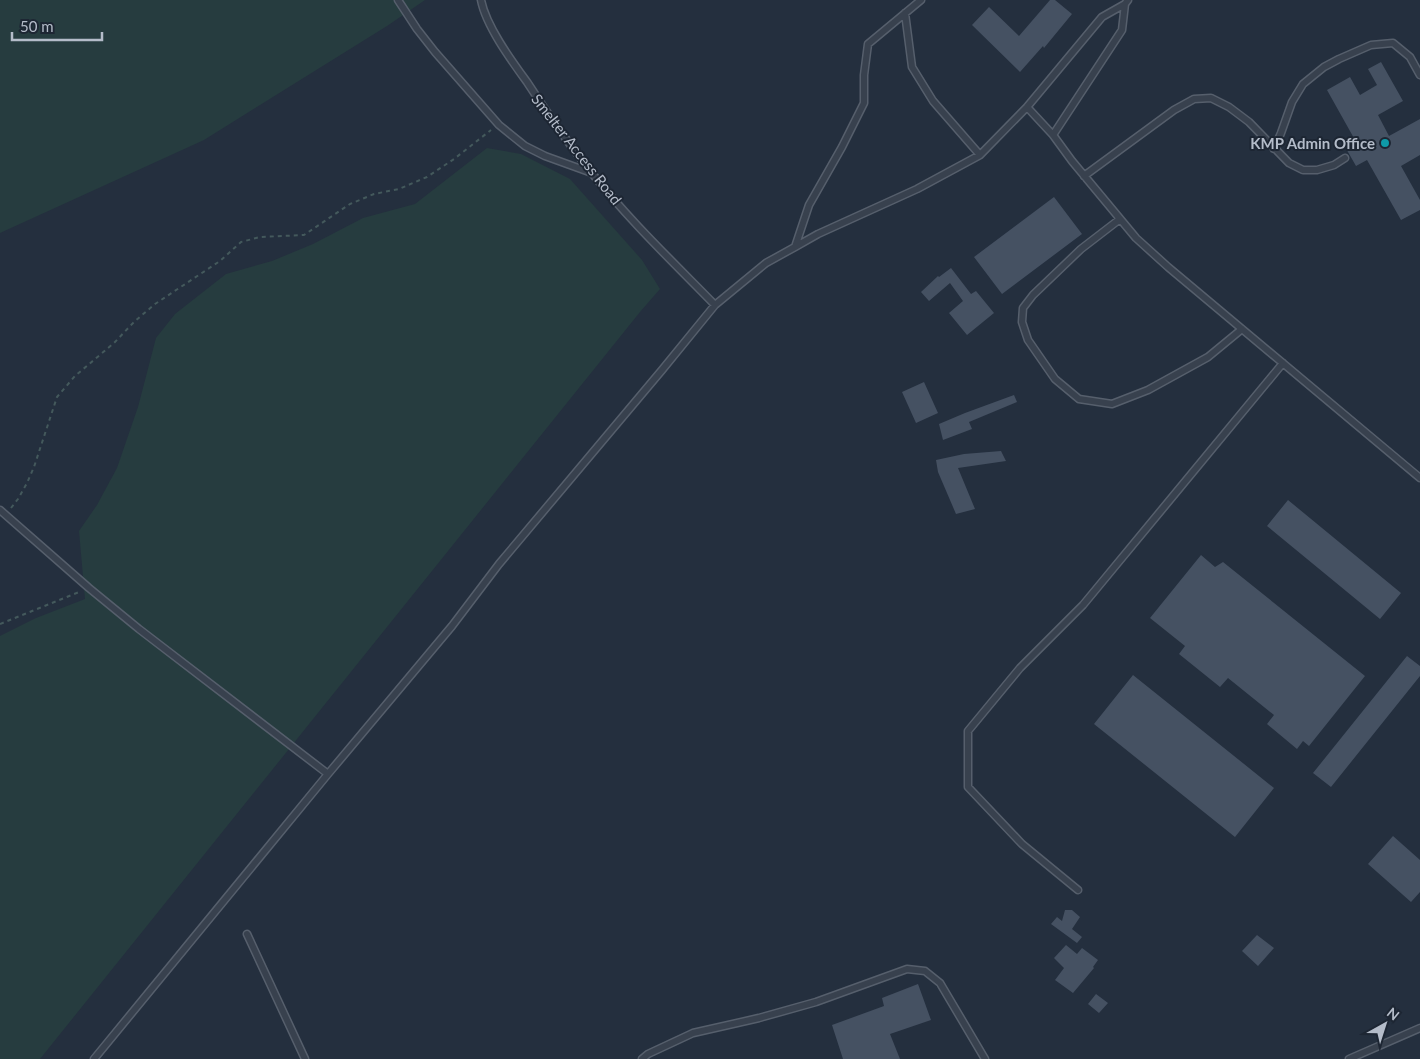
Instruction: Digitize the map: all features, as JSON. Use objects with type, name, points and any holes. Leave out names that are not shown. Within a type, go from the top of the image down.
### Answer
[{"type":"lane","points":[[398,0],[435,52],[499,124],[525,146],[545,156],[592,173]]},
{"type":"lane","name":"Smelter Access Road","points":[[481,0],[495,34],[518,70],[592,173],[639,226],[715,305]]},
{"type":"lane","points":[[795,246],[809,205],[842,147],[864,103],[864,75],[868,44],[921,0]]},
{"type":"lane","points":[[94,1059],[452,626],[499,564],[715,305],[766,263],[795,246],[917,189],[980,155],[1027,108],[1102,17],[1126,2]]},
{"type":"lane","points":[[1053,135],[1122,30],[1126,2]]},
{"type":"lane","points":[[905,14],[912,67],[932,101],[980,155]]},
{"type":"lane","points":[[1274,149],[1292,102],[1303,84],[1324,67],[1371,46],[1393,43],[1410,57],[1420,75]]},
{"type":"lane","points":[[1084,176],[1174,110],[1194,99],[1211,98],[1229,107],[1249,122],[1289,163],[1303,170],[1317,170],[1334,165],[1346,158]]},
{"type":"lane","points":[[1027,108],[1053,135],[1084,176],[1136,238],[1420,478]]},
{"type":"lane","points":[[1120,219],[1081,249],[1032,295],[1023,308],[1022,322],[1028,340],[1055,379],[1079,399],[1112,404],[1148,390],[1208,357],[1242,329]]},
{"type":"lane","points":[[1078,890],[1022,844],[968,787],[968,731],[1020,668],[1083,606],[1283,363]]},
{"type":"lane","points":[[0,510],[89,588],[146,634],[328,774]]},
{"type":"lane","points":[[247,934],[305,1059]]},
{"type":"lane","points":[[642,1059],[648,1054],[693,1033],[759,1018],[816,1002],[907,969],[926,971],[940,983],[985,1059]]},
{"type":"lane","points":[[1349,1059],[1420,1028]]},
{"type":"path","points":[[6,515],[18,499],[30,475],[57,397],[75,376],[114,343],[155,304],[220,261],[242,242],[260,237],[304,235],[350,204],[374,194],[427,178],[499,124]]},
{"type":"path","points":[[0,624],[89,588]]},
{"type":"green space","points":[[0,0],[425,0],[387,26],[204,140],[0,233]]},
{"type":"green space","points":[[487,148],[521,154],[570,179],[642,260],[660,289],[40,1059],[0,1059],[0,636],[36,618],[85,599],[79,531],[97,505],[117,468],[138,407],[156,338],[175,314],[226,274],[272,261],[313,244],[363,218],[415,204]]},
{"type":"building","points":[[1050,0],[1055,0],[1072,14],[1044,48],[1043,46],[1020,72],[972,25],[989,7],[1019,36]]},
{"type":"building","name":"KMP Admin Office","points":[[1381,62],[1403,101],[1378,115],[1389,136],[1420,119],[1420,155],[1401,166],[1420,200],[1420,210],[1401,220],[1367,160],[1356,166],[1344,145],[1355,140],[1327,90],[1350,77],[1360,95],[1377,85],[1368,69]]},
{"type":"building","points":[[1054,197],[1082,234],[1002,294],[974,257]]},
{"type":"building","points":[[951,268],[971,294],[976,291],[994,313],[967,335],[949,313],[963,301],[950,283],[929,301],[921,292],[938,276]]},
{"type":"building","points":[[924,382],[938,413],[916,423],[902,392]]},
{"type":"building","points":[[1014,395],[1017,402],[969,422],[972,429],[943,440],[939,424]]},
{"type":"building","points":[[1001,451],[1006,461],[958,468],[975,509],[956,514],[938,472],[936,460],[964,454]]},
{"type":"building","points":[[1288,500],[1401,593],[1380,619],[1267,526]]},
{"type":"building","points":[[1201,555],[1215,567],[1223,562],[1365,676],[1309,746],[1303,741],[1297,749],[1267,724],[1274,715],[1228,678],[1220,687],[1179,654],[1185,646],[1150,618]]},
{"type":"building","points":[[1407,656],[1420,666],[1420,676],[1331,787],[1313,773]]},
{"type":"building","points":[[1133,675],[1274,788],[1235,837],[1094,724]]},
{"type":"building","points":[[1393,836],[1420,860],[1420,892],[1411,902],[1368,864]]},
{"type":"building","points":[[1065,910],[1072,910],[1080,917],[1072,929],[1082,937],[1077,943],[1051,924],[1057,917],[1062,921]]},
{"type":"building","points":[[1257,935],[1274,948],[1258,966],[1242,951]]},
{"type":"building","points":[[1066,945],[1077,954],[1082,948],[1098,960],[1094,968],[1073,993],[1055,980],[1064,968],[1054,958]]},
{"type":"building","points":[[918,984],[931,1020],[890,1034],[900,1059],[843,1059],[832,1025],[884,1006],[882,998]]},
{"type":"building","points":[[1096,994],[1108,1003],[1099,1013],[1088,1004]]},
{"type":"place","name":"KMP Admin Office","points":[[1385,143]]}]
